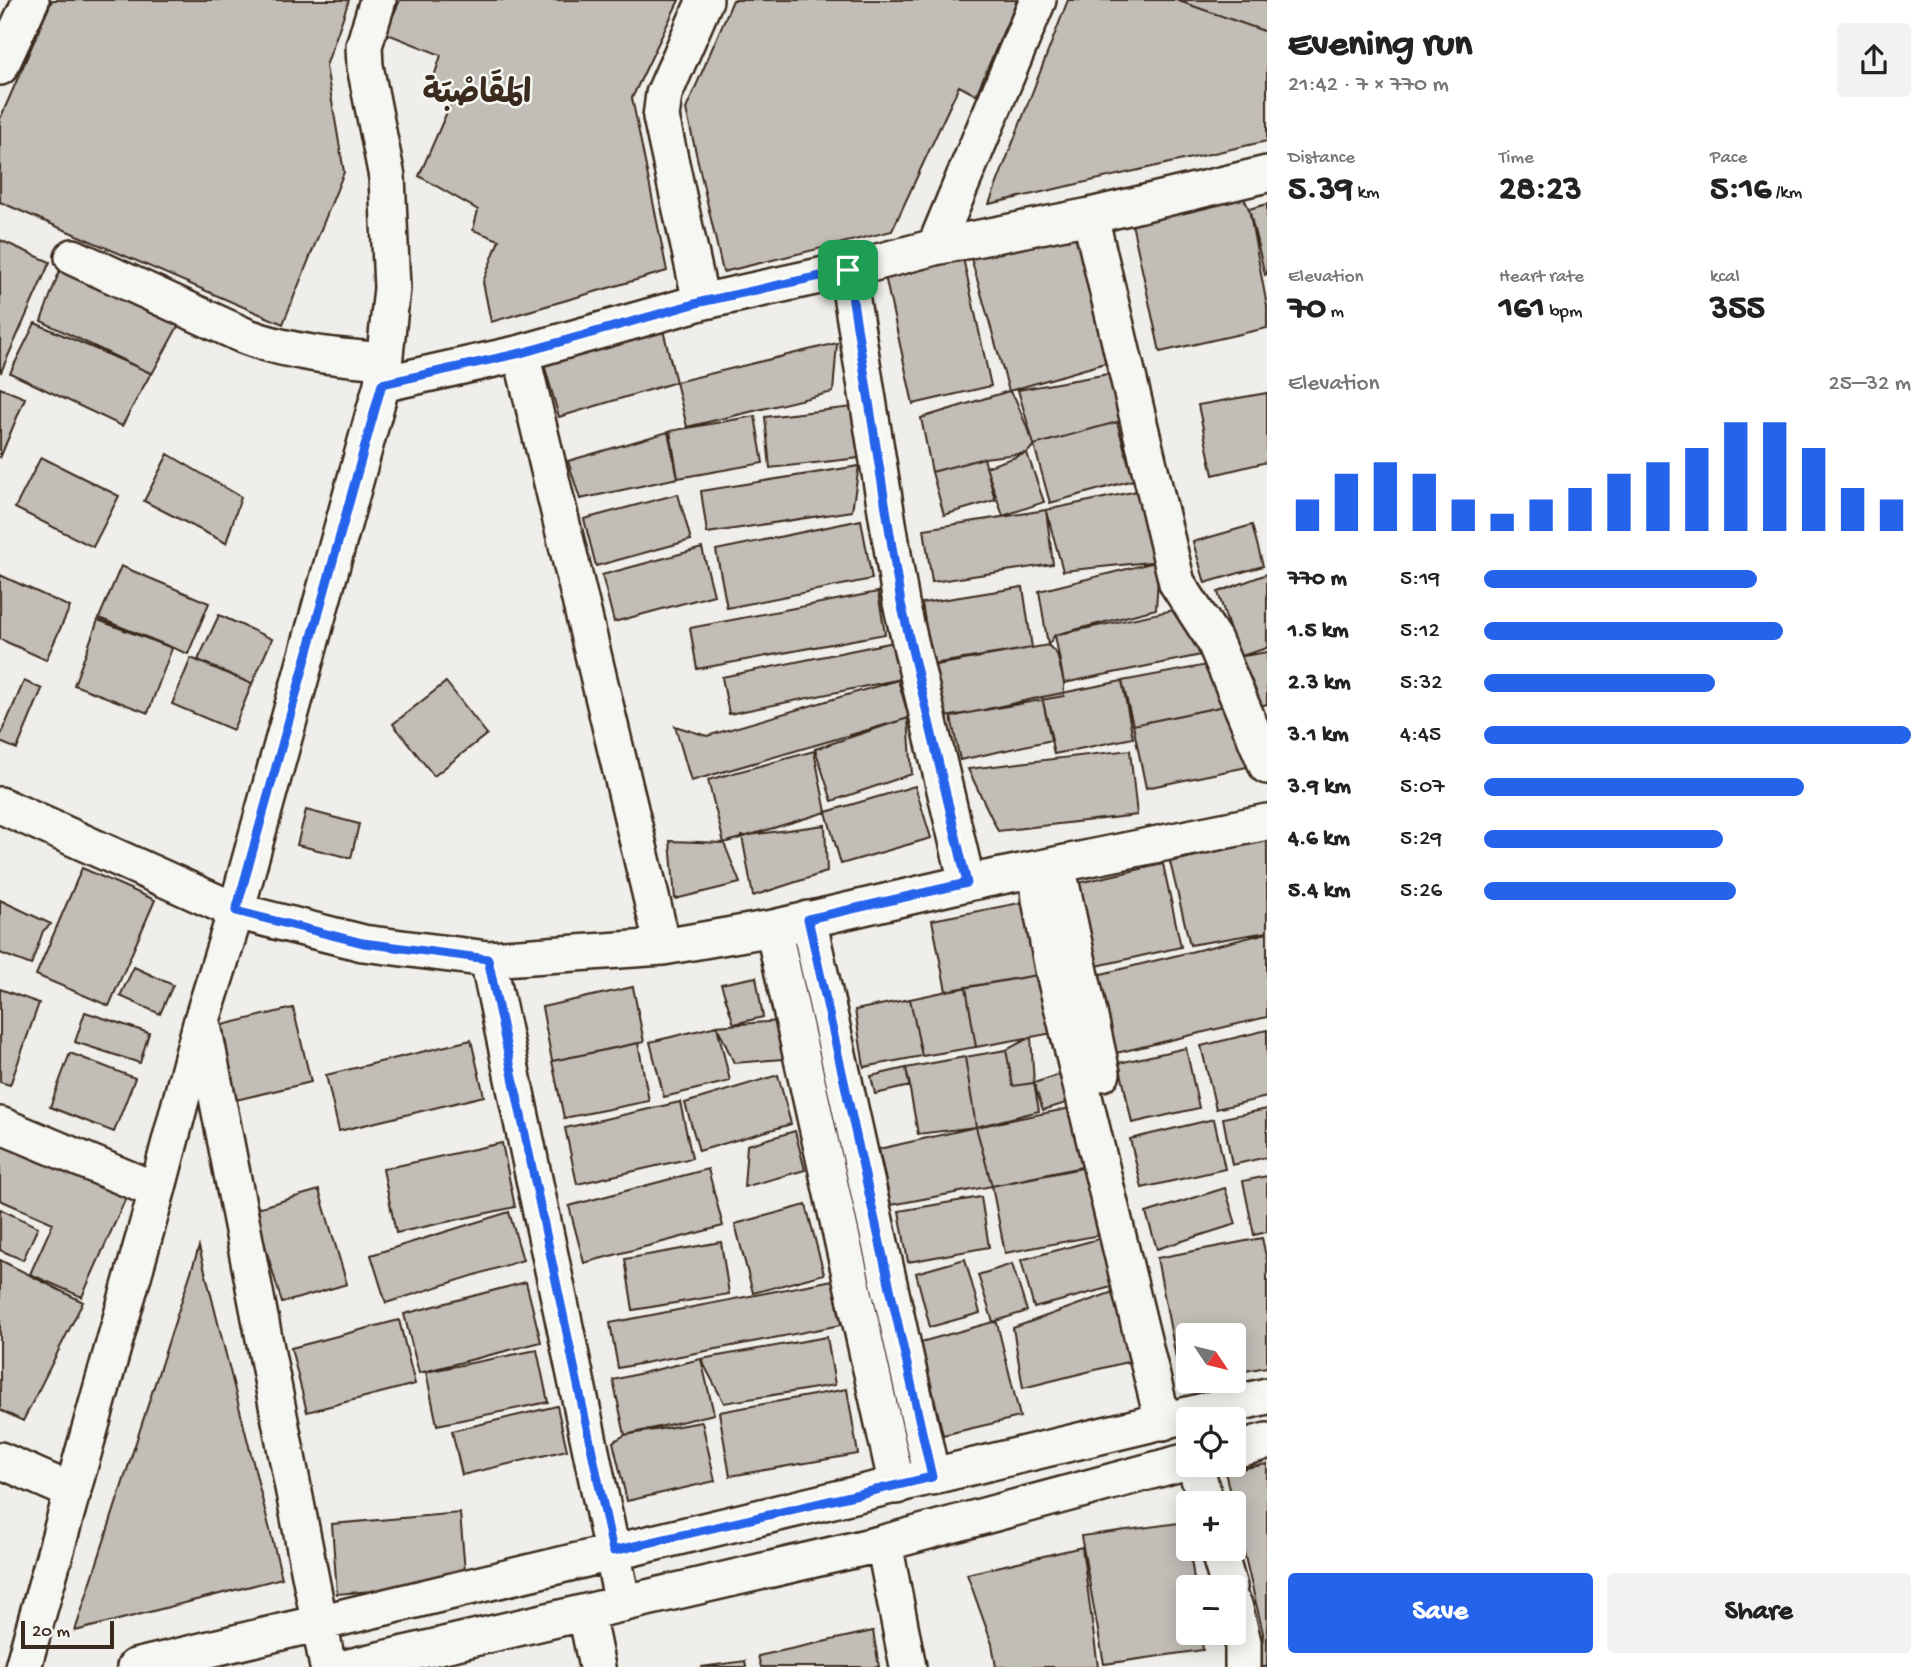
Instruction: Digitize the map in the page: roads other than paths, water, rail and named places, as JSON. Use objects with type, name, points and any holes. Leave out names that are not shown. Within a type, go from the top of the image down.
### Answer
[{"type":"street","points":[[0,67],[31,0]]},
{"type":"street","points":[[23,1667],[157,1191],[202,1020],[236,911],[383,372],[392,288],[387,177],[365,66],[364,46],[378,0]]},
{"type":"street","points":[[701,302],[661,117],[664,94],[705,0]]},
{"type":"street","points":[[935,247],[1038,0]]},
{"type":"street","points":[[73,257],[245,336],[272,346],[337,357],[383,372],[521,353],[701,302],[1267,174]]},
{"type":"street","points":[[1090,216],[1177,583],[1214,640],[1267,766]]},
{"type":"street","points":[[848,270],[901,603],[967,883]]},
{"type":"street","points":[[521,353],[663,947]]},
{"type":"street","points":[[0,805],[236,911],[363,943],[488,959],[663,947],[773,928],[967,883],[1267,822]]},
{"type":"street","points":[[1047,867],[1116,1136],[1173,1419]]},
{"type":"street","points":[[808,919],[932,1477]]},
{"type":"street","points":[[773,928],[897,1486]]},
{"type":"street","points":[[488,959],[623,1604]]},
{"type":"street","points":[[202,1020],[328,1667]]},
{"type":"street","points":[[0,1125],[157,1191]]},
{"type":"street","points":[[135,1667],[1267,1396]]},
{"type":"street","points":[[1246,1447],[1267,1441]]},
{"type":"street","points":[[0,1460],[73,1492]]},
{"type":"street","points":[[349,1667],[884,1544],[1176,1464]]},
{"type":"street","points":[[884,1544],[908,1667]]},
{"type":"street","points":[[586,1614],[597,1667]]},
{"type":"street","points":[[1243,1645],[1243,1667]]},
{"type":"district","name":"المَقَاصْبَة","points":[[477,96]]}]
